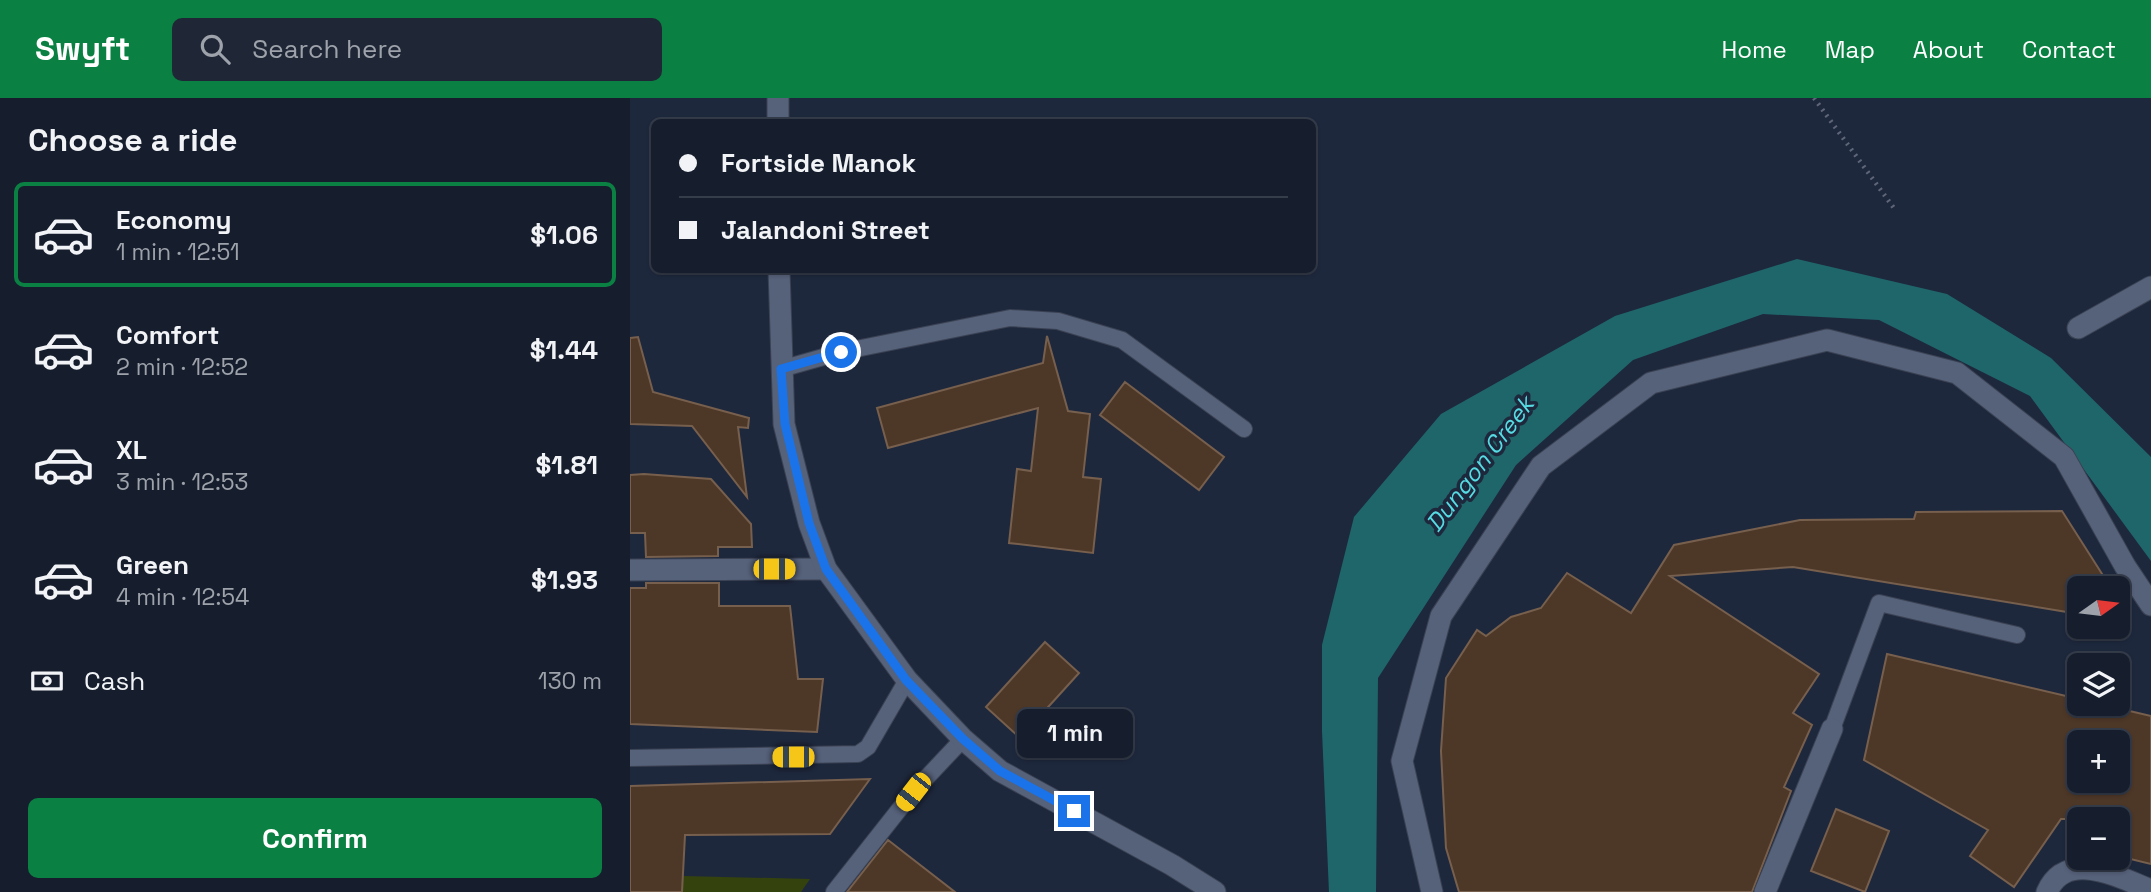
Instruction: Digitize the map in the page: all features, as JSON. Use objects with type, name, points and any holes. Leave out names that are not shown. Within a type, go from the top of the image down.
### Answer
[{"type":"street","points":[[778,98],[778,119]]},
{"type":"street","points":[[779,273],[785,424],[809,523],[826,569],[906,680],[963,739],[1000,771],[1172,865],[1215,892]]},
{"type":"street","points":[[2078,328],[2151,287]]},
{"type":"street","points":[[1433,892],[1402,761],[1441,616],[1541,466],[1651,383],[1827,340],[1957,373],[2064,457],[2125,566],[2151,604]]},
{"type":"street","points":[[630,570],[826,569]]},
{"type":"street","points":[[1765,892],[1832,729]]},
{"type":"street","points":[[2047,892],[2050,885],[2069,870],[2093,868],[2151,890]]},
{"type":"lane","points":[[781,369],[841,352],[1010,318],[1058,321],[1122,340],[1244,429]]},
{"type":"lane","points":[[1832,729],[1879,603],[2017,635]]},
{"type":"lane","points":[[630,758],[859,754],[868,747],[906,680]]},
{"type":"lane","points":[[834,892],[913,792],[963,739]]},
{"type":"path","points":[[1814,98],[1896,211]]},
{"type":"shaded area","points":[[683,876],[810,879],[801,892],[683,892]]},
{"type":"water","name":"Dungon Creek","points":[[1797,259],[1947,294],[2051,358],[2151,457],[2151,561],[2030,396],[1879,320],[1763,314],[1633,360],[1516,465],[1378,678],[1376,892],[1329,892],[1322,731],[1322,645],[1354,517],[1441,414],[1615,316]]},
{"type":"building","points":[[1047,336],[1068,411],[1090,414],[1083,477],[1101,479],[1093,553],[1009,543],[1017,469],[1031,471],[1038,408],[888,448],[877,408],[1043,363]]},
{"type":"building","points":[[638,337],[653,392],[749,418],[748,428],[738,427],[747,497],[692,426],[630,424],[630,338]]},
{"type":"building","points":[[1125,382],[1224,457],[1199,490],[1100,415]]},
{"type":"building","points":[[630,475],[711,479],[751,524],[752,547],[718,547],[718,556],[646,557],[645,533],[630,533]]},
{"type":"building","points":[[2062,511],[2103,576],[2067,576],[2067,612],[1793,567],[1670,576],[1819,674],[1793,713],[1812,725],[1784,787],[1791,791],[1752,892],[1459,892],[1446,848],[1441,751],[1446,678],[1477,630],[1486,636],[1511,617],[1541,608],[1567,573],[1631,613],[1674,545],[1800,520],[1914,519],[1916,512]]},
{"type":"building","points":[[646,583],[719,583],[719,606],[790,606],[798,679],[823,679],[817,732],[630,724],[630,588],[646,588]]},
{"type":"building","points":[[1045,642],[1079,673],[1020,738],[986,707]]},
{"type":"building","points":[[1887,654],[2067,696],[2067,716],[2130,716],[2130,711],[2151,716],[2151,864],[2130,859],[2130,807],[2067,807],[2067,819],[2061,819],[2014,887],[1970,856],[1988,830],[1864,760]]},
{"type":"building","points":[[870,779],[830,834],[685,835],[682,892],[630,892],[630,786]]},
{"type":"building","points":[[1836,809],[1889,831],[1865,892],[1811,871]]},
{"type":"building","points":[[888,840],[955,892],[847,892]]},
{"type":"route","points":[[841,352],[781,369],[785,424],[809,523],[826,569],[906,680],[963,739],[1000,771],[1074,811]]}]
